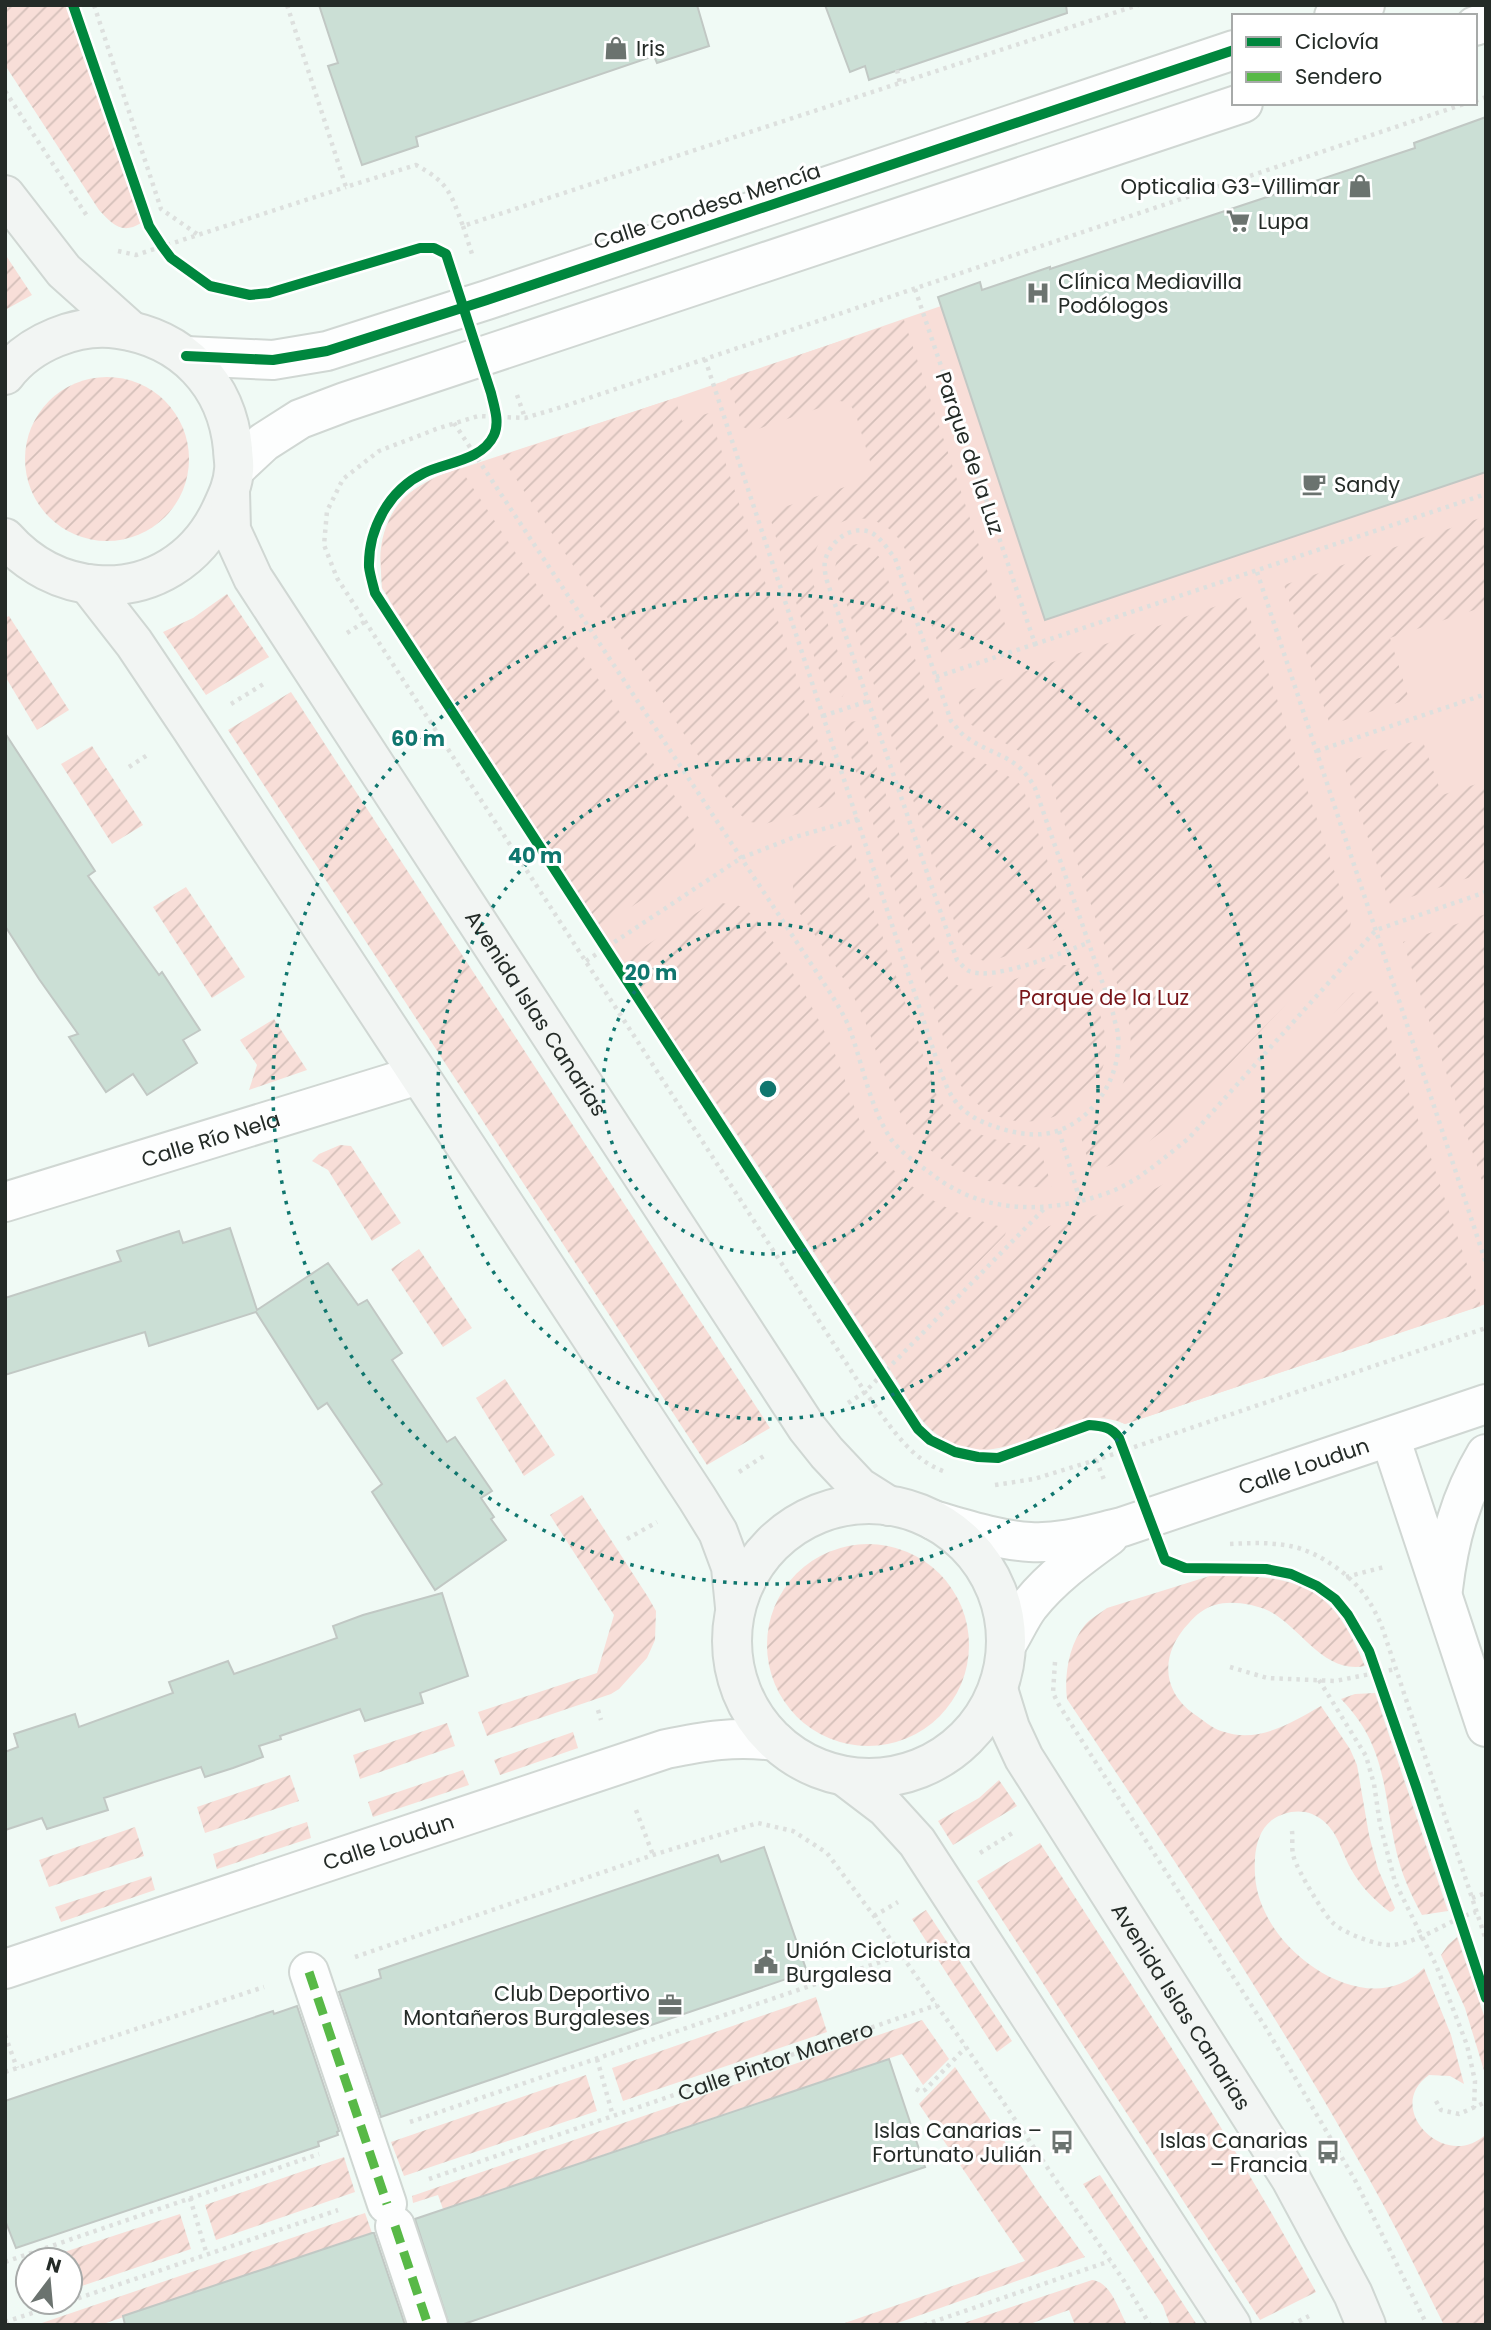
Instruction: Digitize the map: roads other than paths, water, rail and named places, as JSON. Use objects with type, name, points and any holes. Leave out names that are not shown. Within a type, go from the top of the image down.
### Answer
[{"type":"main road","points":[[5,195],[64,271],[131,331]]},
{"type":"main road","points":[[5,375],[41,344],[80,329],[106,327],[131,331]]},
{"type":"main road","name":"Avenida Islas Canarias","points":[[131,331],[160,340],[186,356],[206,377],[222,402],[231,429],[231,530],[253,578],[807,1428],[859,1487],[889,1506]]},
{"type":"main road","points":[[5,538],[17,552],[40,568],[63,579],[111,586],[134,582],[158,575],[197,548],[211,530],[232,480]]},
{"type":"main road","points":[[88,584],[134,643],[191,728],[718,1532],[731,1567],[735,1607],[732,1643],[737,1679],[751,1712],[775,1741],[795,1757],[819,1769],[844,1776],[882,1777],[920,1769],[953,1750],[980,1723],[998,1689],[1006,1645],[1004,1615],[994,1587],[979,1560],[958,1537],[933,1520],[889,1506],[856,1505],[823,1512],[793,1527],[768,1548],[748,1575],[735,1607]]},
{"type":"main road","name":"Avenida Islas Canarias","points":[[998,1689],[1010,1728],[1024,1758],[1291,2179],[1353,2294],[1366,2325]]},
{"type":"main road","points":[[844,1776],[886,1808],[917,1842],[1231,2325]]},
{"type":"street","points":[[1339,14],[1364,5]]},
{"type":"street","name":"Calle Condesa Mencía","points":[[186,356],[273,360],[327,351],[513,292],[1232,51]]},
{"type":"street","points":[[232,480],[264,442],[300,419],[345,402],[1237,105]]},
{"type":"street","name":"Calle Río Nela","points":[[5,1202],[418,1075]]},
{"type":"street","name":"Calle Loudun","points":[[933,1520],[1002,1538],[1032,1542],[1069,1539],[1135,1523],[1486,1404]]},
{"type":"street","points":[[1390,1437],[1486,1727]]},
{"type":"street","points":[[1442,1595],[1448,1549],[1459,1510],[1486,1454]]},
{"type":"street","name":"Calle Loudun","points":[[1006,1645],[1028,1608],[1051,1583],[1078,1558],[1135,1523]]},
{"type":"street","name":"Calle Loudun","points":[[5,1969],[666,1749],[743,1737],[775,1741]]},
{"type":"street","points":[[309,1972],[428,2325]]},
{"type":"place","name":"Iris","points":[[616,48]]},
{"type":"place","name":"Opticalia G3-Villimar","points":[[1360,186]]},
{"type":"place","name":"Lupa","points":[[1238,221]]},
{"type":"place","name":"Clínica Mediavilla Podólogos","points":[[1038,293]]},
{"type":"place","name":"Sandy","points":[[1314,484]]},
{"type":"place","name":"Unión Cicloturista Burgalesa","points":[[766,1962]]},
{"type":"place","name":"Club Deportivo Montañeros Burgaleses","points":[[670,2005]]},
{"type":"place","name":"Islas Canarias – Fortunato Julián","points":[[1062,2142]]},
{"type":"place","name":"Islas Canarias – Francia","points":[[1328,2152]]},
{"type":"park label","name":"Parque de la Luz","points":[[1104,997]]}]
